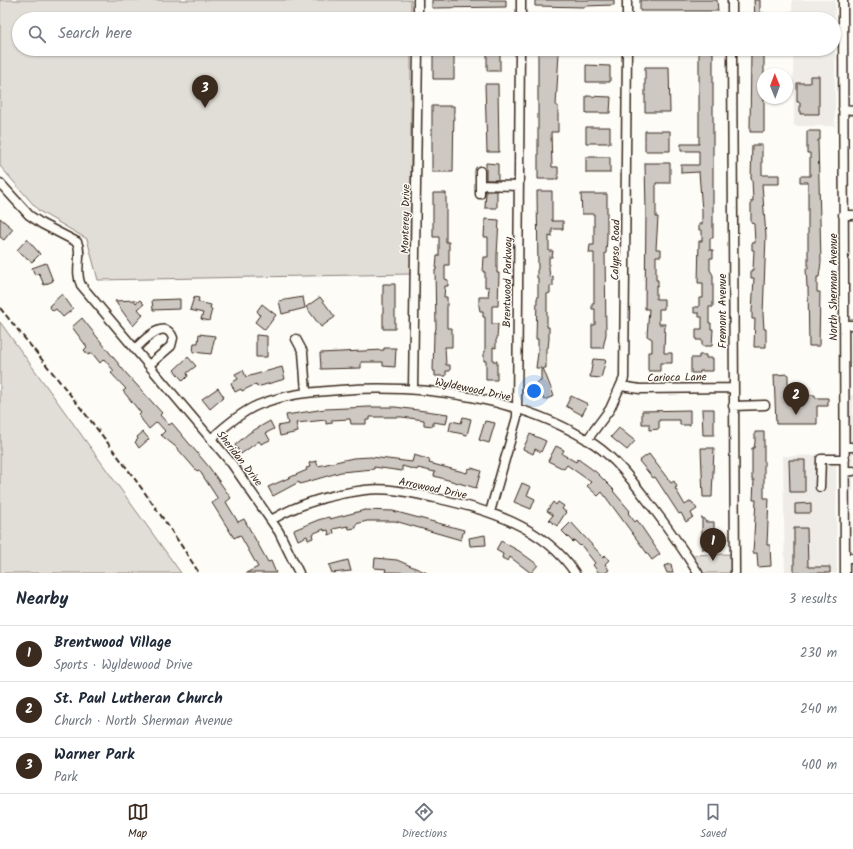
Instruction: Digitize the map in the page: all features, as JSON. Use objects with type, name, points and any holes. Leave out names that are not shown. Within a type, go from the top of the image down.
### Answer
[{"type":"street","points":[[418,0],[418,12]]},
{"type":"street","points":[[521,0],[521,12]]},
{"type":"street","points":[[627,0],[627,12]]},
{"type":"street","points":[[732,0],[732,12]]},
{"type":"street","name":"North Sherman Avenue","points":[[843,0],[844,325],[849,447],[845,459],[849,471],[849,558],[845,573]]},
{"type":"street","name":"Monterey Drive","points":[[413,389],[418,56]]},
{"type":"street","name":"Brentwood Parkway","points":[[490,512],[516,422],[520,56]]},
{"type":"street","name":"Calypso Road","points":[[587,440],[610,409],[624,378],[626,342],[627,56]]},
{"type":"street","name":"Fremont Avenue","points":[[732,56],[735,573]]},
{"type":"street","points":[[843,110],[853,110]]},
{"type":"street","points":[[480,171],[480,194]]},
{"type":"street","name":"Sheridan Drive","points":[[0,183],[29,215],[42,224],[76,242],[79,248],[78,278],[81,285],[211,439],[252,491],[279,532],[299,573]]},
{"type":"street","points":[[480,185],[519,186]]},
{"type":"street","points":[[843,215],[853,215]]},
{"type":"street","points":[[844,325],[853,325]]},
{"type":"street","points":[[134,349],[158,330],[163,329],[170,332],[173,338],[171,346],[149,365]]},
{"type":"street","points":[[296,339],[303,352],[306,392]]},
{"type":"street","name":"Carioca Lane","points":[[621,386],[640,389],[733,388]]},
{"type":"street","name":"Wyldewood Drive","points":[[211,439],[223,428],[256,406],[284,396],[306,392],[371,388],[413,389],[455,395],[535,414],[587,440],[620,467],[638,487],[665,523],[698,573]]},
{"type":"street","points":[[733,406],[765,405]]},
{"type":"street","points":[[820,487],[821,459],[845,459]]},
{"type":"street","name":"Arrowood Drive","points":[[271,520],[308,502],[367,490],[405,491],[490,512],[530,531],[561,555],[575,573]]},
{"type":"shaded area","points":[[0,0],[411,0],[411,12],[12,12],[12,56],[411,56],[411,274],[98,280],[87,239],[39,211],[0,166]]},
{"type":"shaded area","points":[[792,0],[835,0],[835,12],[792,12]]},
{"type":"shaded area","points":[[793,56],[835,56],[835,126],[794,126]]},
{"type":"shaded area","points":[[0,322],[181,573],[0,573]]},
{"type":"shaded area","points":[[850,395],[853,395],[853,491],[851,491]]},
{"type":"shaded area","points":[[836,455],[837,573],[785,573],[783,456]]},
{"type":"shaded area","points":[[735,554],[735,573],[698,573],[686,555]]},
{"type":"building","points":[[432,0],[506,0],[506,7],[432,8]]},
{"type":"building","points":[[535,0],[614,0],[614,5],[585,7],[535,6]]},
{"type":"building","points":[[640,0],[717,0],[718,11],[640,11]]},
{"type":"building","points":[[754,0],[760,0],[760,12],[755,12]]},
{"type":"building","points":[[433,56],[454,56],[454,79],[433,79]]},
{"type":"building","points":[[487,56],[500,56],[500,71],[487,71]]},
{"type":"building","points":[[538,56],[559,56],[556,106],[558,106],[558,132],[551,132],[552,167],[558,167],[558,179],[538,179]]},
{"type":"building","points":[[699,56],[713,56],[713,238],[710,238],[710,250],[713,250],[713,258],[710,258],[710,270],[713,275],[713,307],[709,307],[709,323],[711,323],[711,329],[713,329],[712,346],[702,346],[702,340],[696,340],[696,329],[702,329],[702,317],[699,317],[699,313],[694,313],[694,307],[699,307],[699,298],[703,298],[703,283],[698,283],[699,241],[702,241],[702,230],[699,230],[699,224],[702,224],[702,211],[699,172],[681,173],[681,165],[699,165],[699,151],[681,151],[681,144],[699,144]]},
{"type":"building","points":[[751,56],[764,56],[764,68],[757,68],[757,104],[764,104],[764,132],[750,132]]},
{"type":"building","points":[[586,65],[610,66],[610,82],[586,82]]},
{"type":"building","points":[[645,67],[669,67],[670,112],[645,112]]},
{"type":"building","points":[[810,76],[819,76],[819,114],[800,114],[800,102],[797,102],[797,83],[810,83]]},
{"type":"building","points":[[485,84],[498,84],[499,152],[487,152]]},
{"type":"building","points":[[586,96],[611,97],[610,113],[586,113]]},
{"type":"building","points":[[432,106],[454,106],[453,172],[432,172]]},
{"type":"building","points":[[586,127],[610,127],[610,143],[586,143]]},
{"type":"building","points":[[645,131],[670,131],[670,151],[645,151]]},
{"type":"building","points":[[807,131],[820,131],[820,140],[818,140],[821,262],[819,277],[817,277],[817,292],[820,292],[819,346],[809,346],[808,287],[806,268],[808,268],[808,182],[800,182],[800,176],[810,176],[810,153],[807,153]]},
{"type":"building","points":[[752,145],[762,145],[762,175],[779,175],[779,184],[762,184],[766,236],[763,314],[764,329],[766,329],[766,347],[754,347],[755,319],[752,319],[754,278],[751,278],[751,270],[753,270],[754,250],[752,250],[752,243],[755,243],[754,224],[751,223],[751,201],[753,201],[751,179]]},
{"type":"building","points":[[586,157],[610,157],[610,173],[586,173]]},
{"type":"building","points":[[486,163],[498,164],[498,180],[486,180]]},
{"type":"building","points":[[645,163],[670,163],[670,183],[656,183],[656,217],[658,217],[656,249],[661,249],[661,256],[656,256],[656,280],[658,280],[658,286],[656,286],[656,299],[664,299],[664,309],[659,309],[659,324],[665,324],[664,353],[672,353],[672,363],[660,363],[660,371],[648,371],[648,352],[652,352],[652,339],[647,336],[649,309],[645,309]]},
{"type":"building","points":[[486,191],[497,191],[497,208],[485,208]]},
{"type":"building","points":[[537,191],[552,191],[552,221],[563,221],[563,229],[552,229],[552,237],[549,236],[549,251],[553,251],[552,257],[549,257],[549,269],[550,277],[553,276],[553,286],[550,286],[550,293],[547,294],[547,327],[549,327],[549,339],[548,348],[546,348],[546,368],[543,368],[554,396],[544,400],[536,383],[541,381],[541,368],[536,368],[538,353],[538,339],[536,339],[538,298]]},
{"type":"building","points":[[433,193],[446,193],[446,242],[449,242],[449,265],[445,265],[445,279],[448,280],[448,286],[445,286],[444,297],[447,297],[447,328],[452,328],[452,347],[445,347],[446,365],[450,365],[450,371],[446,371],[446,376],[435,376],[435,371],[433,371],[434,333],[436,328],[435,270],[437,256],[439,256],[439,237],[433,237]]},
{"type":"building","points":[[581,194],[607,194],[607,238],[605,253],[606,334],[603,348],[592,348],[592,325],[595,325],[595,309],[592,309],[592,303],[594,303],[594,253],[589,253],[590,245],[594,245],[594,214],[582,214]]},
{"type":"building","points":[[0,218],[13,229],[4,240],[0,237]]},
{"type":"building","points":[[485,219],[499,220],[497,255],[497,273],[499,273],[498,306],[492,306],[492,324],[498,324],[496,348],[493,347],[493,361],[497,361],[497,380],[486,380],[486,361],[484,361],[485,317],[483,317],[483,311],[480,311],[479,306],[479,297],[488,297],[489,287],[485,287],[485,272],[483,272],[484,257],[488,257],[488,237],[484,237]]},
{"type":"building","points":[[27,239],[40,254],[32,262],[17,250]]},
{"type":"building","points":[[46,263],[53,281],[44,285],[39,273],[35,275],[32,268]]},
{"type":"building","points":[[383,284],[395,284],[395,329],[383,329]]},
{"type":"building","points":[[62,294],[73,309],[63,317],[56,309],[53,311],[49,306]]},
{"type":"building","points":[[194,297],[199,298],[198,302],[211,305],[210,309],[212,309],[209,321],[201,319],[203,313],[190,310]]},
{"type":"building","points":[[303,297],[305,308],[282,314],[279,301]]},
{"type":"building","points":[[320,297],[335,317],[321,327],[306,307]]},
{"type":"building","points":[[180,299],[180,309],[153,310],[152,300]]},
{"type":"building","points":[[134,300],[136,303],[140,300],[144,304],[138,309],[143,315],[133,326],[115,301]]},
{"type":"building","points":[[262,304],[276,315],[265,330],[255,322],[260,315],[257,311]]},
{"type":"building","points":[[82,318],[125,372],[162,413],[160,415],[169,425],[172,423],[209,467],[231,498],[226,502],[238,522],[244,519],[268,562],[271,561],[276,573],[246,573],[258,567],[240,535],[234,538],[212,503],[218,499],[199,470],[197,471],[176,447],[161,435],[165,431],[157,422],[149,429],[139,415],[141,413],[123,391],[126,389],[111,373],[114,371],[104,359],[100,363],[92,353],[88,355],[84,350],[87,347],[72,327]]},
{"type":"building","points":[[199,334],[215,336],[211,354],[193,352],[194,343],[198,343]]},
{"type":"building","points":[[256,335],[267,336],[267,357],[256,357]]},
{"type":"building","points":[[384,348],[396,348],[395,367],[383,366],[383,362],[361,362],[361,368],[321,369],[320,353],[384,350]]},
{"type":"building","points":[[699,355],[706,355],[706,358],[713,358],[713,371],[691,373],[691,358],[699,358]]},
{"type":"building","points":[[188,357],[196,366],[187,373],[188,376],[183,381],[174,370]]},
{"type":"building","points":[[593,359],[606,360],[601,378],[590,377]]},
{"type":"building","points":[[282,367],[285,379],[257,387],[256,384],[242,391],[241,389],[235,392],[231,383],[238,379],[235,374],[243,370],[246,377]]},
{"type":"building","points":[[788,374],[788,395],[815,395],[815,398],[828,398],[828,406],[817,406],[817,424],[776,424],[774,375]]},
{"type":"building","points":[[218,388],[224,397],[210,409],[202,399]]},
{"type":"building","points":[[571,396],[588,404],[582,415],[566,406]]},
{"type":"building","points":[[395,407],[448,414],[446,424],[433,422],[433,426],[424,425],[424,420],[402,417],[370,417],[370,420],[366,420],[366,424],[351,424],[350,419],[332,420],[332,423],[326,424],[326,420],[296,423],[298,432],[280,436],[278,426],[288,424],[286,415],[325,409]]},
{"type":"building","points":[[702,409],[714,409],[714,435],[703,435]]},
{"type":"building","points":[[690,410],[690,425],[680,425],[680,420],[659,420],[659,429],[649,430],[649,424],[642,424],[642,411]]},
{"type":"building","points":[[463,417],[471,419],[467,435],[449,431],[451,421],[461,423]]},
{"type":"building","points":[[270,421],[274,429],[266,433],[270,440],[261,444],[259,441],[241,454],[235,445],[249,433]]},
{"type":"building","points":[[485,421],[495,423],[489,443],[479,440]]},
{"type":"building","points":[[619,428],[635,441],[627,450],[611,437]]},
{"type":"building","points":[[143,432],[149,439],[139,448],[135,442],[138,439],[137,437]]},
{"type":"building","points":[[755,432],[764,432],[764,498],[769,498],[767,545],[770,545],[771,566],[758,567],[757,553],[753,553],[756,500],[753,500],[754,480],[752,480],[752,448],[754,448]]},
{"type":"building","points":[[530,434],[546,441],[541,452],[535,449],[533,454],[523,449]]},
{"type":"building","points":[[556,446],[564,450],[562,454],[576,462],[578,459],[596,472],[614,490],[613,491],[630,511],[628,513],[635,522],[637,520],[660,554],[652,560],[602,492],[598,496],[587,486],[591,482],[567,465],[564,469],[548,461]]},
{"type":"building","points":[[701,448],[714,448],[712,497],[703,497]]},
{"type":"building","points":[[649,454],[671,483],[674,481],[677,487],[675,488],[685,505],[691,501],[697,509],[691,513],[693,517],[686,522],[681,513],[679,514],[655,477],[653,478],[639,461]]},
{"type":"building","points":[[414,455],[430,460],[429,463],[467,473],[468,469],[472,468],[481,471],[476,488],[434,476],[435,472],[418,468],[417,470],[402,466],[402,471],[374,467],[374,469],[341,472],[300,484],[299,482],[273,496],[268,487],[307,470],[306,468],[310,467],[309,463],[316,461],[318,466],[353,458],[371,457],[412,462]]},
{"type":"building","points":[[789,460],[805,460],[805,492],[790,492]]},
{"type":"building","points":[[522,483],[531,487],[527,495],[535,499],[531,509],[514,502]]},
{"type":"building","points":[[553,502],[556,505],[558,502],[564,506],[562,509],[566,512],[557,526],[549,520],[553,515],[547,511]]},
{"type":"building","points":[[811,503],[811,513],[795,513],[795,504]]},
{"type":"building","points":[[365,510],[393,511],[464,530],[461,540],[395,521],[367,521],[356,524],[356,528],[349,529],[348,526],[333,529],[334,533],[329,535],[328,530],[324,531],[324,529],[312,534],[313,538],[308,540],[307,536],[298,540],[294,530],[318,520],[329,517],[330,519]]},
{"type":"building","points":[[702,517],[706,522],[714,522],[714,548],[702,549]]},
{"type":"building","points":[[571,522],[603,557],[605,555],[609,560],[605,564],[609,570],[605,573],[599,573],[593,565],[595,563],[581,545],[580,546],[574,540],[573,542],[562,531]]},
{"type":"building","points":[[794,528],[807,528],[808,567],[830,567],[830,573],[794,573]]},
{"type":"building","points":[[485,535],[486,545],[470,546],[469,538]]},
{"type":"building","points":[[501,541],[519,551],[538,565],[531,573],[510,557],[508,561],[502,558],[503,554],[496,550]]},
{"type":"building","points":[[375,558],[397,560],[427,573],[385,572],[386,569],[374,568]]},
{"type":"building","points":[[348,560],[351,571],[332,573],[329,565]]},
{"type":"building","points":[[671,564],[673,573],[667,573],[664,566]]},
{"type":"railway","points":[[0,308],[129,471],[199,573]]},
{"type":"place","name":"Warner Park","points":[[205,108]]},
{"type":"place","name":"St. Paul Lutheran Church","points":[[796,415]]},
{"type":"place","name":"Brentwood Village","points":[[713,561]]}]
